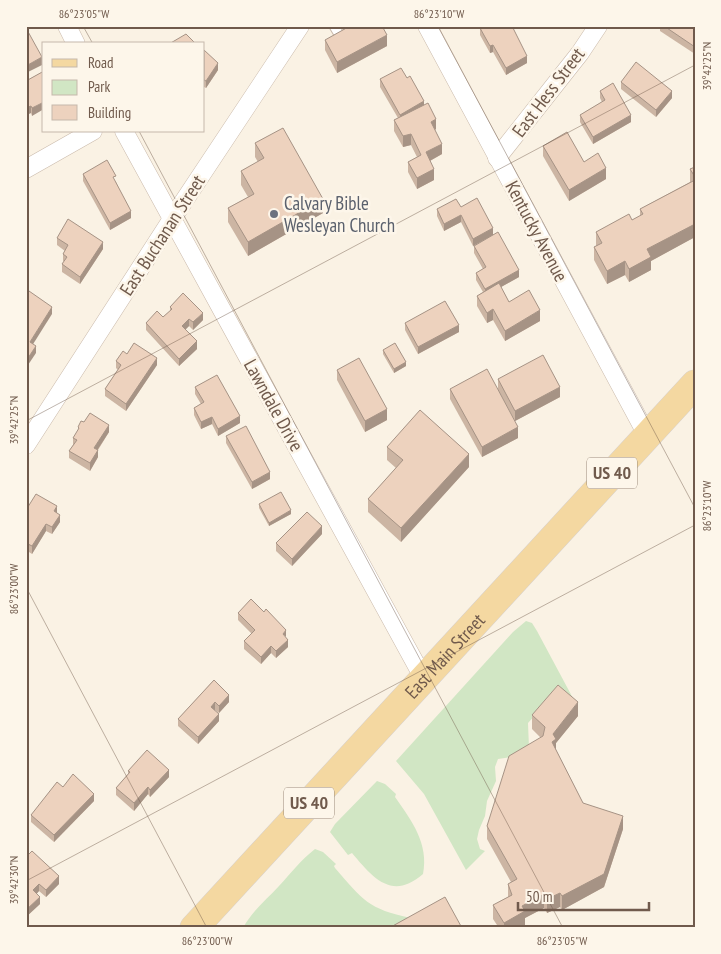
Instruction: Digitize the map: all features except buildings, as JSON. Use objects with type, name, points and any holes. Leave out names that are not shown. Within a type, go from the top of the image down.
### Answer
[{"type":"main road","name":"East Main Street","points":[[194,928],[695,384]]},
{"type":"street","points":[[67,26],[75,42]]},
{"type":"street","name":"East Buchanan Street","points":[[26,445],[300,26]]},
{"type":"street","name":"Kentucky Avenue","points":[[427,26],[647,435]]},
{"type":"street","name":"East Hess Street","points":[[497,158],[580,53],[598,26]]},
{"type":"street","points":[[26,169],[91,132]]},
{"type":"street","name":"Lawndale Drive","points":[[125,132],[424,679]]},
{"type":"lane","points":[[334,26],[340,36]]},
{"type":"green space","points":[[526,621],[532,623],[537,631],[575,702],[546,703],[528,723],[529,748],[512,757],[498,759],[495,767],[496,781],[487,801],[485,816],[477,839],[480,849],[485,851],[466,870],[424,794],[396,761],[513,632]]},
{"type":"green space","points":[[377,781],[385,784],[396,794],[395,797],[418,833],[424,853],[423,874],[402,886],[392,886],[376,878],[352,853],[348,855],[330,832],[335,824]]},
{"type":"green space","points":[[315,849],[323,852],[336,864],[335,868],[367,902],[385,911],[411,918],[394,928],[243,928],[260,906]]},
{"type":"place","name":"Calvary Bible Wesleyan Church","points":[[274,214]]}]
